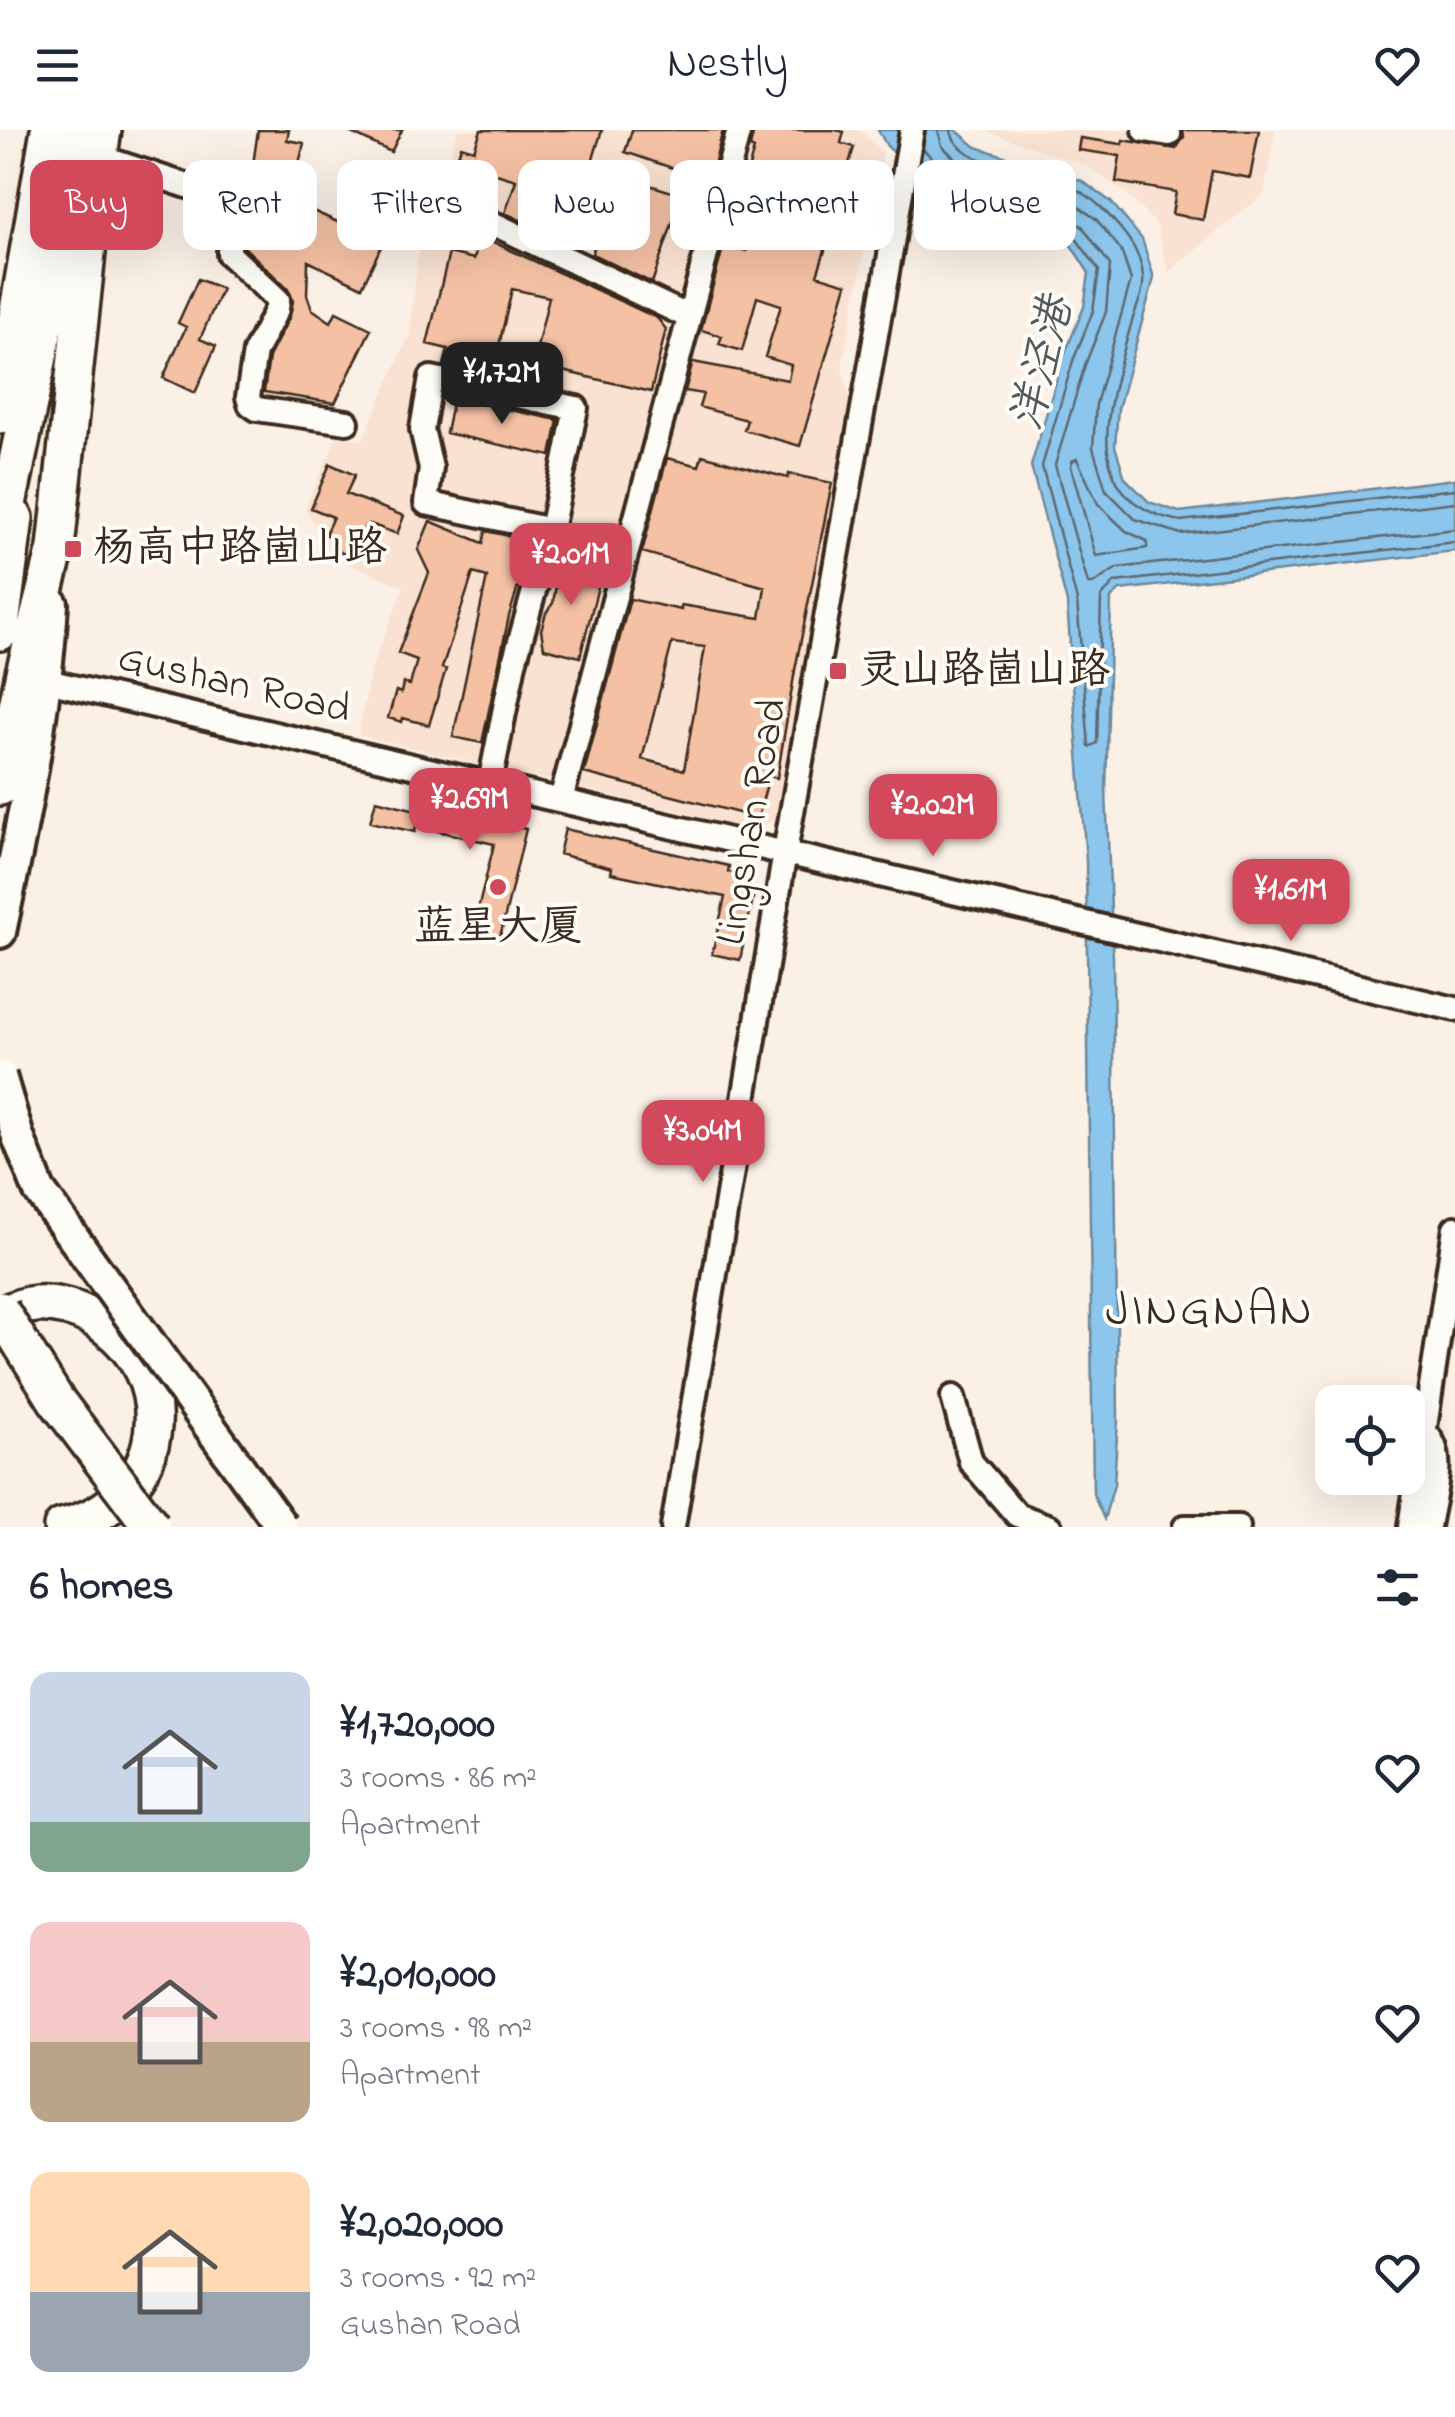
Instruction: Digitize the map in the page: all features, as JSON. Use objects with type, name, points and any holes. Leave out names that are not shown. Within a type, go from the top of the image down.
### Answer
[{"type":"highway","points":[[0,415],[50,130]]},
{"type":"highway","points":[[2,622],[21,452],[76,130]]},
{"type":"highway","points":[[0,787],[56,548],[103,151]]},
{"type":"highway","points":[[0,542],[21,452]]},
{"type":"highway","points":[[62,1527],[78,1524],[112,1503],[144,1468],[156,1422],[148,1377],[118,1334],[76,1308],[31,1304],[0,1313],[56,1400],[97,1455],[152,1527]]},
{"type":"highway","points":[[97,1455],[125,1527]]},
{"type":"main road","points":[[0,527],[44,232],[50,130]]},
{"type":"main road","points":[[0,932],[47,681],[56,548]]},
{"type":"main road","points":[[0,1076],[39,1190],[282,1527]]},
{"type":"street","points":[[562,800],[739,130]]},
{"type":"street","name":"Lingshan Road","points":[[673,1527],[785,852],[912,130]]},
{"type":"street","points":[[1145,130],[1169,134]]},
{"type":"street","points":[[103,151],[230,200],[229,254],[278,300],[277,310],[255,352],[250,404],[257,409],[348,422]]},
{"type":"street","points":[[498,226],[687,316]]},
{"type":"street","points":[[490,783],[514,663],[551,530],[576,408],[432,378],[422,429],[431,468],[426,503],[551,530]]},
{"type":"street","name":"Gushan Road","points":[[47,681],[1455,1009]]},
{"type":"street","points":[[1425,1425],[1455,1228]]},
{"type":"street","points":[[953,1397],[971,1462],[1017,1515],[1050,1527]]},
{"type":"street","points":[[1425,1433],[1434,1440],[1439,1457],[1428,1527]]},
{"type":"street","points":[[1395,1527],[1401,1495]]},
{"type":"street","points":[[1410,1527],[1415,1495]]},
{"type":"street","points":[[1185,1527],[1238,1527]]},
{"type":"shaded area","points":[[458,130],[860,130],[883,154],[882,160],[670,160],[670,250],[865,250],[842,368],[852,407],[779,817],[755,830],[358,735],[371,669],[404,587],[332,557],[305,509],[337,437],[363,439],[409,336],[420,250],[498,250],[498,160],[449,160]]},
{"type":"shaded area","points":[[982,130],[1275,130],[1264,194],[1168,272],[1156,224],[1125,193],[1086,165]]},
{"type":"water","points":[[878,130],[956,130],[976,147],[1017,160],[914,160],[914,172],[887,146]]},
{"type":"water","points":[[1076,179],[1111,202],[1142,239],[1154,278],[1118,409],[1115,446],[1125,478],[1149,502],[1179,512],[1455,479],[1455,551],[1120,590],[1111,598],[1106,791],[1113,958],[1118,1419],[1114,1485],[1104,1519],[1093,1494],[1086,861],[1067,603],[1031,466],[1063,358],[1084,307],[1089,273],[1074,250]]},
{"type":"building","points":[[258,130],[289,130],[287,140],[304,143],[300,160],[254,160]]},
{"type":"building","points":[[345,130],[402,130],[391,152]]},
{"type":"building","points":[[481,130],[602,130],[593,160],[518,160],[518,219],[505,213],[516,180],[498,175],[498,160],[457,160],[461,146],[474,150]]},
{"type":"building","points":[[632,130],[723,130],[715,160],[670,160],[670,167],[625,152]]},
{"type":"building","points":[[754,130],[836,130],[844,132],[841,143],[854,147],[850,160],[751,160],[754,149],[750,147]]},
{"type":"building","points":[[1183,130],[1259,130],[1250,178],[1212,171],[1203,220],[1172,214],[1176,192],[1116,182],[1120,156],[1078,150],[1080,138],[1176,149],[1184,137]]},
{"type":"building","points":[[650,185],[670,191],[670,230],[652,283],[592,254],[593,250],[650,250]]},
{"type":"building","points":[[317,213],[337,222],[337,250],[379,250],[362,287],[308,261],[307,295],[312,309],[331,322],[336,312],[371,329],[335,403],[264,392],[269,357],[290,316],[293,301],[288,289],[247,250],[317,250]]},
{"type":"building","points":[[498,244],[657,318],[666,329],[651,392],[533,364],[549,297],[512,289],[495,363],[479,359],[476,372],[444,365],[448,349],[427,344],[449,253],[474,259],[476,250],[498,250]]},
{"type":"building","points":[[722,250],[825,250],[817,275],[847,284],[800,446],[744,430],[747,420],[699,407],[703,394],[685,391],[693,362],[788,380],[791,365],[765,357],[781,305],[757,297],[742,351],[719,344],[722,336],[701,330]]},
{"type":"building","points":[[198,279],[222,289],[200,339],[216,346],[195,393],[163,378],[186,327],[178,323]]},
{"type":"building","points":[[453,398],[558,420],[551,456],[446,433]]},
{"type":"building","points":[[702,455],[788,478],[789,474],[832,483],[777,778],[769,776],[758,818],[584,773],[630,599],[681,610],[681,605],[760,618],[765,587],[642,552],[667,458],[699,466]],"holes":[[[672,643],[705,647],[684,770],[642,759]]]},
{"type":"building","points":[[330,464],[355,475],[346,494],[404,516],[397,534],[370,524],[369,528],[365,526],[351,557],[331,548],[335,539],[325,534],[333,517],[311,508]]},
{"type":"building","points":[[430,521],[483,543],[486,531],[532,541],[509,616],[482,743],[453,737],[487,577],[473,573],[442,668],[446,669],[429,725],[388,718],[396,691],[401,693],[403,683],[410,685],[417,660],[398,653],[429,573],[418,550]]},
{"type":"building","points":[[581,561],[603,567],[580,657],[544,648],[541,630],[553,603],[560,562],[579,567]]},
{"type":"building","name":"蓝星大厦","points":[[376,800],[440,816],[442,809],[526,829],[500,937],[473,930],[494,844],[416,826],[415,832],[370,822]]},
{"type":"building","points":[[565,829],[729,866],[728,872],[746,875],[752,886],[749,897],[753,898],[740,960],[712,954],[725,897],[611,873],[612,868],[559,854]]},
{"type":"place","name":"杨高中路崮山路","points":[[73,549]]},
{"type":"place","name":"灵山路崮山路","points":[[838,671]]},
{"type":"place","name":"蓝星大厦","points":[[498,887]]},
{"type":"district","name":"JINGNAN","points":[[1210,1312]]},
{"type":"water label","name":"洋泾港","points":[[1044,364]]}]
